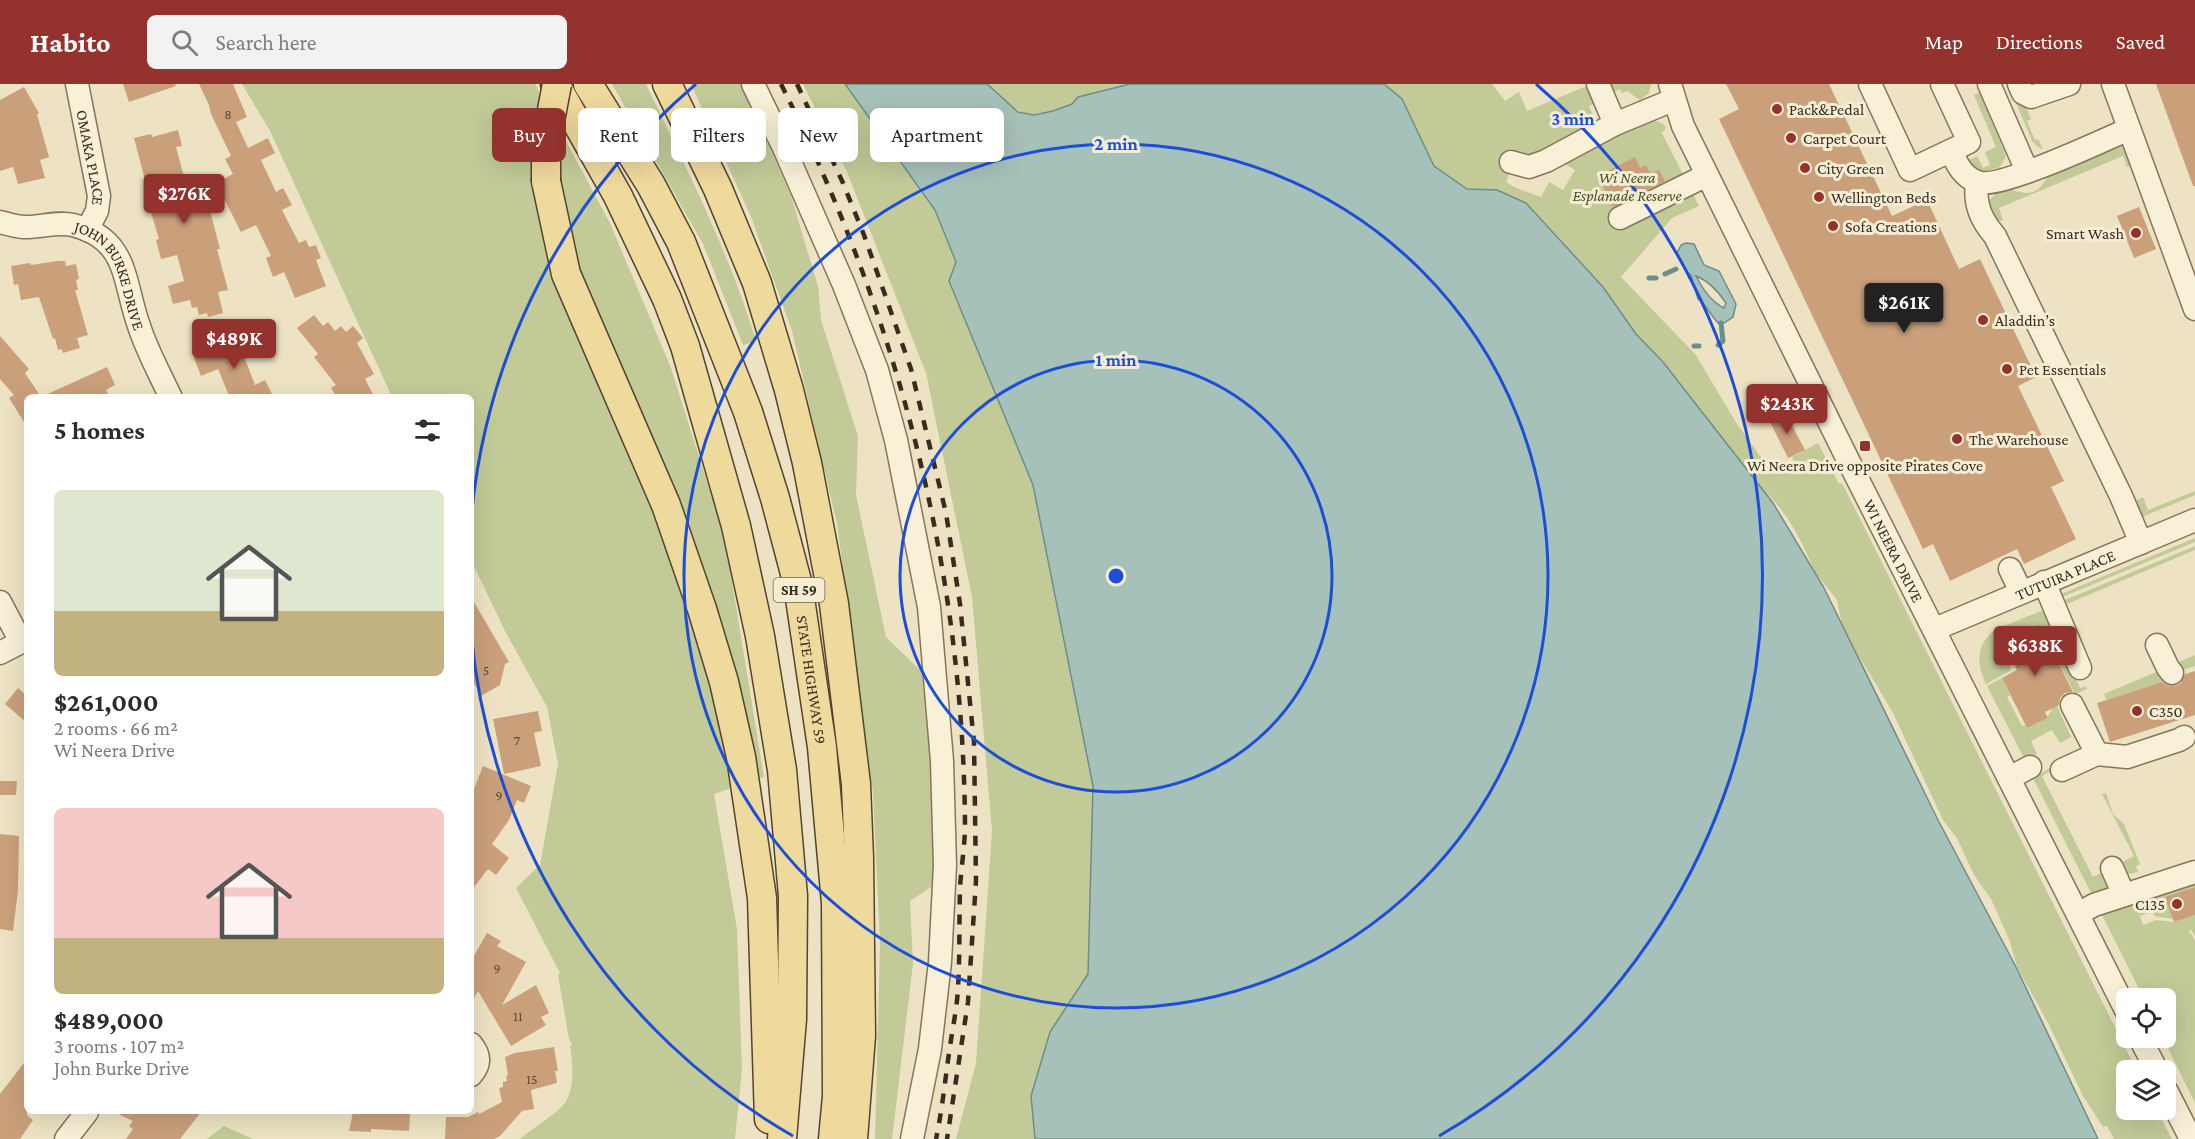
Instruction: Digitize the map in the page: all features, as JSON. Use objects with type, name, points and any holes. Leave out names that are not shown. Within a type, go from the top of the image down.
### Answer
[{"type":"main road","points":[[556,84],[546,142],[546,181],[566,274],[666,505],[702,609],[724,682],[741,757],[762,898],[769,1139]]},
{"type":"main road","name":"SH 59","points":[[556,84],[618,196],[667,299],[685,346],[739,537],[760,636],[782,770],[793,896],[792,1019],[782,1139]]},
{"type":"main road","name":"STATE HIGHWAY 59","points":[[588,84],[651,185],[681,242],[748,412],[775,498],[798,585],[822,747],[836,903],[837,1096],[832,1139]]},
{"type":"main road","points":[[667,84],[730,216],[757,284],[789,390],[807,463],[834,604],[855,773],[859,858],[861,1036],[853,1139]]},
{"type":"street","name":"OMAKA PLACE","points":[[77,84],[99,196],[96,211],[87,230]]},
{"type":"street","points":[[753,84],[784,148],[844,285],[877,370],[896,440],[929,607],[942,761],[945,865],[940,962],[930,1049],[912,1139]]},
{"type":"street","points":[[1598,84],[1615,124]]},
{"type":"street","points":[[1870,84],[1910,170],[1969,142],[1942,84]]},
{"type":"street","points":[[1989,84],[2027,171]]},
{"type":"street","points":[[2019,84],[2022,93],[2031,98],[2069,84]]},
{"type":"street","points":[[2113,84],[2195,309]]},
{"type":"street","points":[[1511,162],[1529,166],[1546,161],[1671,92]]},
{"type":"street","name":"WI NEERA DRIVE","points":[[1671,92],[1683,126],[1707,175],[2116,990]]},
{"type":"street","points":[[1951,151],[1960,171],[1977,182],[1992,183],[2129,129]]},
{"type":"street","points":[[1620,218],[1707,175]]},
{"type":"street","points":[[1977,182],[1975,195],[1977,207],[1986,225],[1995,236],[2121,496],[2141,543]]},
{"type":"street","name":"JOHN BURKE DRIVE","points":[[0,222],[23,227],[63,223],[87,230],[109,243],[122,263],[138,324],[169,394]]},
{"type":"street","name":"TUTUIRA PLACE","points":[[1935,629],[2195,520]]},
{"type":"street","points":[[2010,568],[2021,592]]},
{"type":"street","points":[[2044,582],[2080,668]]},
{"type":"street","points":[[0,602],[24,640],[0,653]]},
{"type":"street","points":[[2157,645],[2172,673]]},
{"type":"street","points":[[2072,705],[2097,754]]},
{"type":"street","points":[[2062,770],[2097,754],[2127,757],[2179,740],[2184,736]]},
{"type":"street","points":[[2009,778],[2030,767]]},
{"type":"street","points":[[2112,868],[2124,895]]},
{"type":"street","points":[[2078,914],[2094,905],[2195,872]]},
{"type":"street","points":[[474,1049],[479,1058],[478,1066],[474,1071]]},
{"type":"street","points":[[2176,1110],[2191,1139]]},
{"type":"street","points":[[66,1139],[85,1114]]},
{"type":"green space","points":[[242,84],[535,84],[548,108],[492,108],[492,162],[566,162],[566,141],[610,223],[671,368],[725,539],[764,777],[714,794],[737,929],[742,1069],[735,1139],[520,1139],[562,1107],[568,1097],[572,1082],[570,1046],[572,1045],[558,975],[560,973],[516,888],[540,865],[558,764],[547,707],[506,633],[474,566],[474,394],[391,394],[270,131]]},
{"type":"green space","points":[[612,84],[646,84],[657,108],[626,108]]},
{"type":"green space","points":[[691,84],[741,84],[752,108],[702,108]]},
{"type":"green space","points":[[803,84],[845,84],[870,119],[870,162],[901,162],[935,210],[956,262],[949,281],[1033,485],[1093,786],[1088,974],[1050,1032],[1031,1096],[1035,1139],[956,1139],[976,1063],[992,831],[972,597],[926,373],[842,162],[858,162],[858,108],[815,108]]},
{"type":"green space","name":"Wi Neera Esplanade Reserve","points":[[987,84],[1492,84],[1505,101],[1519,92],[1527,111],[1589,85],[1595,100],[1594,104],[1589,106],[1596,123],[1563,143],[1544,151],[1528,154],[1509,149],[1510,172],[1506,182],[1541,197],[1549,182],[1563,190],[1575,170],[1563,163],[1569,154],[1650,119],[1663,124],[1666,128],[1662,133],[1699,206],[1672,218],[1621,277],[1696,355],[1735,421],[1770,470],[1779,474],[1796,466],[1792,457],[1818,443],[1839,484],[1842,483],[2116,1029],[2116,1048],[2125,1048],[2131,1060],[2116,1060],[2116,1120],[2162,1120],[2172,1139],[2114,1139],[2107,1126],[2103,1127],[2083,1096],[2048,1023],[2017,967],[2009,939],[1991,899],[1974,875],[1957,838],[1943,820],[1893,713],[1859,656],[1938,820],[2015,965],[2098,1139],[1071,104],[1056,110],[1033,114],[1024,113],[1008,103]],"holes":[[[1763,490],[1792,526],[1813,568]],[[1817,575],[1837,600],[1841,620]]]},
{"type":"green space","points":[[1608,84],[1651,84],[1649,93],[1640,100],[1627,91],[1622,93],[1620,89],[1611,93]]},
{"type":"green space","points":[[2008,84],[2017,94],[2082,84],[2026,107],[2031,119],[2027,121],[2035,140],[2038,139],[2043,149],[2032,141]]},
{"type":"green space","points":[[1980,92],[2006,156],[2000,167],[1984,172],[1971,168],[1967,161],[1977,156],[1983,168],[1990,165],[1985,152],[1996,147],[1974,95]]},
{"type":"green space","points":[[659,111],[671,136],[671,162],[683,162],[691,178],[720,242],[756,341],[743,345],[703,244],[656,162],[659,162]]},
{"type":"green space","points":[[766,140],[791,196],[818,286],[821,320],[858,436],[856,495],[886,637],[922,672],[938,847],[937,883],[910,901],[913,964],[892,1139],[875,1139],[880,944],[873,793],[837,524],[792,331],[751,217],[726,162],[766,162]]},
{"type":"green space","points":[[2118,144],[2125,148],[2132,165],[2127,167],[2123,156],[1999,208],[2003,220],[2000,221],[1992,216],[1990,200],[1995,194],[2006,190],[2033,192],[2053,173]]},
{"type":"green space","points":[[2195,491],[2195,495],[2142,517],[2135,501],[2143,497],[2148,510]]},
{"type":"green space","points":[[2195,538],[2195,542],[2060,598],[2061,594]]},
{"type":"green space","points":[[2195,546],[2195,550],[2067,604],[2065,600]]},
{"type":"green space","points":[[2046,609],[2080,688],[2086,686],[2087,689],[2075,694],[2039,624],[2020,633],[2022,639],[2009,646],[1999,628]]},
{"type":"green space","points":[[1995,630],[2011,664],[2010,671],[1986,684],[1979,662],[1981,648]]},
{"type":"green space","points":[[2195,655],[2195,666],[2177,672],[2174,664]]},
{"type":"green space","points":[[2161,670],[2177,683],[2172,691],[2169,692],[2165,681],[2106,700],[2104,694]]},
{"type":"green space","points":[[2002,678],[2010,695],[2007,697],[2022,726],[2026,725],[2027,728],[2047,718],[2054,705],[2057,706],[2071,737],[2060,743],[2052,730],[2031,741],[2037,754],[2025,760],[1987,686]]},
{"type":"green space","points":[[2050,768],[2052,770],[2042,776],[2093,877],[2106,870],[2114,887],[2093,897],[2033,778]]},
{"type":"green space","points":[[2106,793],[2113,814],[2124,824],[2140,864],[2136,866],[2138,872],[2122,876],[2117,865],[2134,856],[2102,794]]},
{"type":"green space","points":[[2195,881],[2195,887],[2166,897],[2173,919],[2154,916],[2148,896]]},
{"type":"green space","points":[[2145,897],[2150,912],[2140,916],[2143,925],[2156,920],[2174,922],[2195,915],[2195,936],[2191,930],[2189,931],[2195,940],[2195,1103],[2176,1060],[2168,1048],[2176,1048],[2176,988],[2138,988],[2100,911]]},
{"type":"green space","points":[[224,1126],[253,1139],[207,1139]]},
{"type":"water","points":[[845,84],[987,84],[1018,112],[1034,115],[1072,104],[1078,97],[1130,84],[1384,84],[1402,99],[1434,166],[1467,189],[1497,190],[1526,203],[1603,287],[1636,334],[1663,362],[1773,503],[1823,586],[1938,820],[2015,965],[2098,1139],[1035,1139],[1031,1096],[1050,1032],[1088,974],[1093,786],[1033,485],[949,281],[956,262],[935,210],[901,162],[1004,162],[1004,108],[870,108],[870,119]]},
{"type":"water","points":[[1694,244],[1704,265],[1719,271],[1736,304],[1733,317],[1724,323],[1719,324],[1698,299],[1691,275],[1687,273],[1677,253],[1681,245]],"holes":[[[1696,276],[1720,294],[1726,303],[1724,308],[1715,302]]]},
{"type":"building","points":[[123,84],[175,84],[176,86],[129,102]]},
{"type":"building","points":[[199,84],[233,84],[247,117],[236,122],[248,148],[268,138],[275,153],[261,160],[276,192],[283,188],[292,205],[282,210],[299,243],[306,240],[309,247],[316,245],[321,258],[316,260],[326,286],[295,298],[284,272],[273,277],[266,258],[271,256],[256,225],[241,232],[216,183],[233,174],[225,159],[231,156]]},
{"type":"building","points":[[1726,84],[1829,84],[1892,216],[1927,200],[1959,269],[1980,259],[2036,377],[2018,386],[2064,481],[2051,487],[2076,539],[2024,564],[2017,549],[1950,581],[1933,544],[1923,549],[1719,119],[1739,109]]},
{"type":"building","points":[[2156,84],[2195,84],[2195,186],[2193,186]]},
{"type":"building","points":[[24,87],[39,113],[37,114],[49,157],[40,160],[45,178],[18,184],[13,167],[0,171],[0,100]]},
{"type":"building","points":[[178,130],[182,146],[176,147],[184,177],[195,174],[197,180],[201,178],[220,249],[217,249],[228,290],[218,292],[223,313],[208,317],[207,313],[199,315],[197,307],[192,308],[190,300],[173,304],[168,286],[184,281],[177,255],[161,259],[156,240],[159,239],[150,209],[168,204],[160,177],[145,180],[134,138],[151,134],[152,137]]},
{"type":"building","points":[[1635,157],[1640,168],[1646,165],[1651,174],[1659,170],[1665,181],[1613,207],[1598,176]]},
{"type":"building","name":"Smart Wash","points":[[2139,207],[2156,249],[2134,258],[2117,216]]},
{"type":"building","points":[[65,261],[66,266],[76,264],[79,279],[76,280],[78,290],[75,290],[88,335],[77,338],[80,348],[63,353],[62,349],[58,350],[55,338],[53,339],[39,297],[21,300],[18,284],[14,285],[11,266]]},
{"type":"building","points":[[314,315],[323,326],[328,322],[335,331],[341,326],[346,332],[353,326],[363,338],[357,343],[374,374],[365,379],[373,394],[335,394],[331,388],[336,385],[314,357],[318,354],[297,328]]},
{"type":"building","points":[[0,336],[29,369],[25,373],[39,394],[24,394],[24,422],[9,398],[14,395],[0,379]]},
{"type":"building","points":[[246,336],[254,355],[245,359],[255,385],[265,380],[272,394],[228,394],[218,369],[201,376],[194,358]]},
{"type":"building","points":[[107,367],[115,385],[106,390],[108,394],[48,394]]},
{"type":"building","points":[[1785,412],[1805,450],[1788,458],[1769,420]]},
{"type":"building","points":[[474,602],[509,662],[505,664],[500,685],[481,696],[474,683]]},
{"type":"building","points":[[2039,624],[2073,692],[2065,693],[2060,698],[2059,705],[2045,712],[2048,718],[2027,728],[2002,678],[2017,670],[2006,648],[2022,639],[2020,634]]},
{"type":"building","name":"C350","points":[[2195,671],[2195,715],[2110,742],[2097,703],[2162,682],[2168,686],[2175,686],[2181,683],[2185,674]]},
{"type":"building","points":[[18,688],[24,693],[24,720],[5,704]]},
{"type":"building","points":[[538,711],[542,731],[534,733],[541,766],[504,774],[493,719]]},
{"type":"building","points":[[483,766],[531,786],[524,803],[517,800],[509,820],[492,844],[509,858],[496,875],[488,869],[474,887],[474,789]]},
{"type":"building","points":[[0,781],[17,781],[16,795],[0,795]]},
{"type":"building","points":[[0,834],[19,836],[18,890],[13,931],[0,929]]},
{"type":"building","points":[[2195,887],[2195,915],[2174,922],[2165,897]]},
{"type":"building","points":[[487,933],[501,941],[497,946],[526,962],[502,1005],[536,985],[549,1013],[541,1017],[546,1025],[511,1046],[478,991],[474,998],[474,956]]},
{"type":"building","points":[[554,1047],[558,1071],[555,1071],[557,1083],[531,1090],[534,1109],[522,1111],[500,1136],[494,1139],[445,1139],[446,1117],[468,1117],[502,1102],[499,1088],[503,1087],[503,1082],[507,1081],[506,1076],[508,1075],[505,1057],[515,1053]]},
{"type":"building","points":[[24,1063],[24,1114],[33,1120],[20,1139],[0,1139],[0,1094]]},
{"type":"building","points":[[118,1114],[199,1114],[180,1139],[126,1139],[133,1129],[129,1126],[133,1121]]},
{"type":"building","points":[[353,1114],[410,1114],[409,1131],[371,1129],[371,1132],[349,1131]]},
{"type":"waterway","points":[[1665,274],[1676,269]]},
{"type":"waterway","points":[[1649,278],[1656,278]]},
{"type":"waterway","points":[[1718,345],[1723,341],[1721,323]]},
{"type":"waterway","points":[[1694,346],[1699,346]]},
{"type":"railway","points":[[781,84],[822,172],[858,261],[890,352],[916,444],[936,537],[952,631],[961,727],[965,832],[960,889],[957,996],[936,1139]]},
{"type":"railway","points":[[797,84],[843,183],[864,235],[911,369],[946,513],[960,604],[974,742],[976,881],[968,1002],[947,1139]]},
{"type":"place","name":"Pack&Pedal","points":[[1777,109]]},
{"type":"place","name":"Carpet Court","points":[[1791,138]]},
{"type":"place","name":"City Green","points":[[1805,168]]},
{"type":"place","name":"Wellington Beds","points":[[1819,197]]},
{"type":"place","name":"Sofa Creations","points":[[1833,226]]},
{"type":"place","name":"Smart Wash","points":[[2136,233]]},
{"type":"place","name":"Aladdin’s","points":[[1983,320]]},
{"type":"place","name":"Pet Essentials","points":[[2007,369]]},
{"type":"place","name":"The Warehouse","points":[[1957,439]]},
{"type":"place","name":"Wi Neera Drive opposite Pirates Cove","points":[[1865,446]]},
{"type":"place","name":"C350","points":[[2137,711]]},
{"type":"place","name":"C135","points":[[2177,904]]}]
